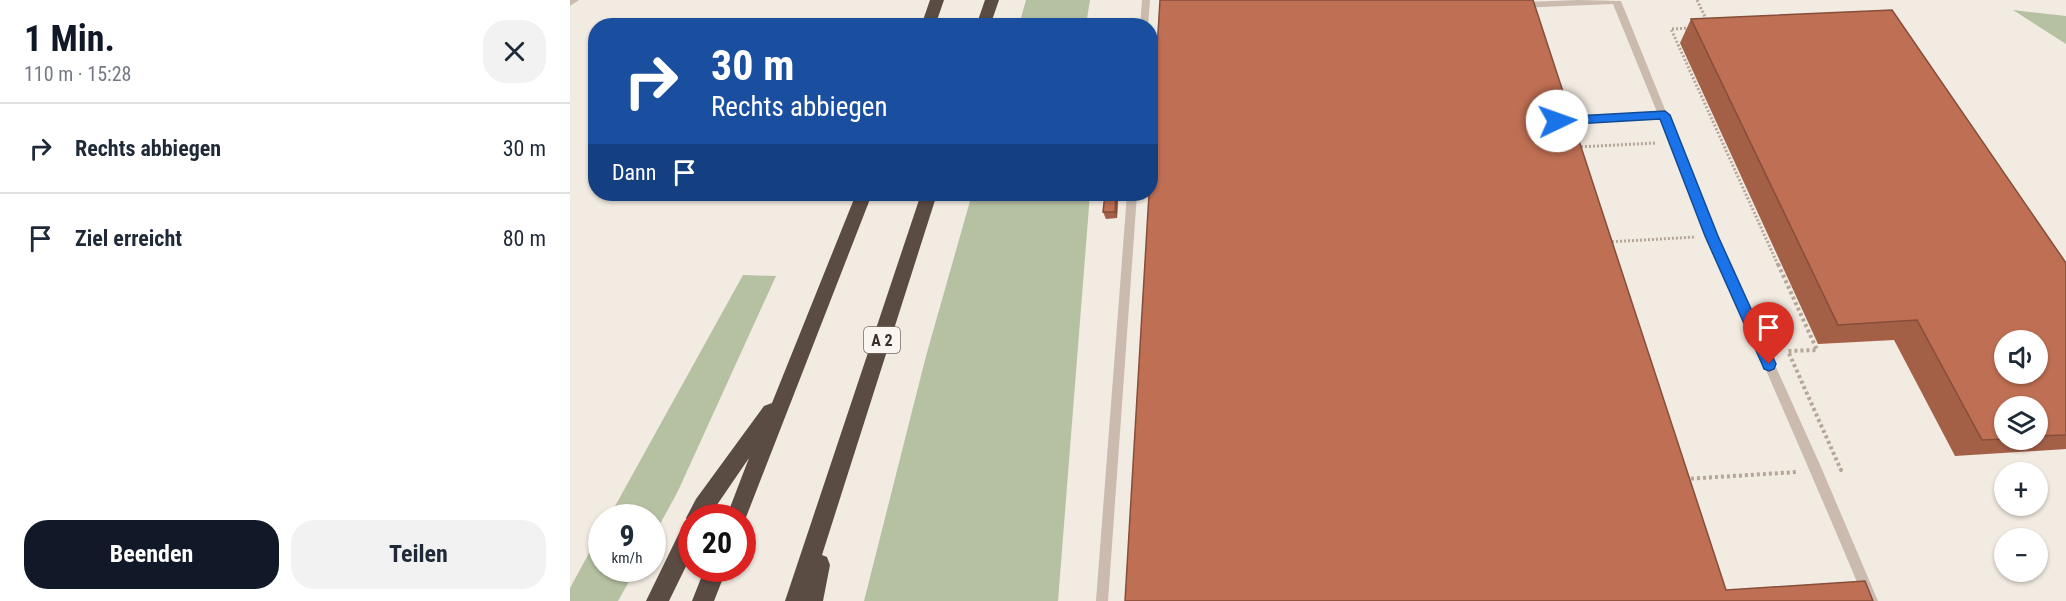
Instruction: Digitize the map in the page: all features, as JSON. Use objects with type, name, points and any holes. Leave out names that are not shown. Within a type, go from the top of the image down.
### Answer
[{"type":"highway","points":[[931,18],[937,0]]},
{"type":"highway","points":[[986,18],[992,0]]},
{"type":"highway","points":[[742,504],[861,201]]},
{"type":"highway","name":"A 2","points":[[796,601],[927,201]]},
{"type":"highway","points":[[704,504],[788,388]]},
{"type":"highway","points":[[812,601],[835,486]]},
{"type":"highway","points":[[657,601],[678,558]]},
{"type":"highway","points":[[703,601],[710,582]]},
{"type":"lane","points":[[1145,18],[1146,0]]},
{"type":"lane","points":[[1521,5],[1616,1],[1665,115],[1712,236],[1817,471],[1872,601]]},
{"type":"lane","points":[[1557,121],[1665,115]]},
{"type":"lane","points":[[1102,601],[1131,201]]},
{"type":"path","points":[[1697,0],[1707,21],[1701,25]]},
{"type":"path","points":[[1680,479],[1841,470],[1788,351],[1817,350],[1671,30],[1694,28]]},
{"type":"path","points":[[1576,147],[1675,142]]},
{"type":"path","points":[[1607,242],[1712,236]]},
{"type":"green space","points":[[1026,0],[1090,0],[1087,18],[1021,18]]},
{"type":"green space","points":[[2013,10],[2066,16],[2066,44]]},
{"type":"green space","points":[[970,201],[1089,201],[1058,601],[864,601],[926,356]]},
{"type":"green space","points":[[743,275],[776,276],[666,513],[666,504],[616,504]]},
{"type":"green space","points":[[588,555],[588,582],[629,582],[618,601],[570,601],[570,588]]},
{"type":"building","points":[[1160,0],[1533,0],[1726,590],[1865,581],[1873,601],[1125,601],[1149,201],[1158,201]]},
{"type":"building","points":[[1892,10],[2066,263],[2066,435],[2048,436],[2048,396],[1994,396],[1994,439],[1982,440],[1917,320],[1838,325],[1691,19]]},
{"type":"building","points":[[1104,201],[1116,201],[1115,212],[1103,212]]},
{"type":"route","points":[[1557,121],[1665,115],[1712,236],[1769,364]]}]
